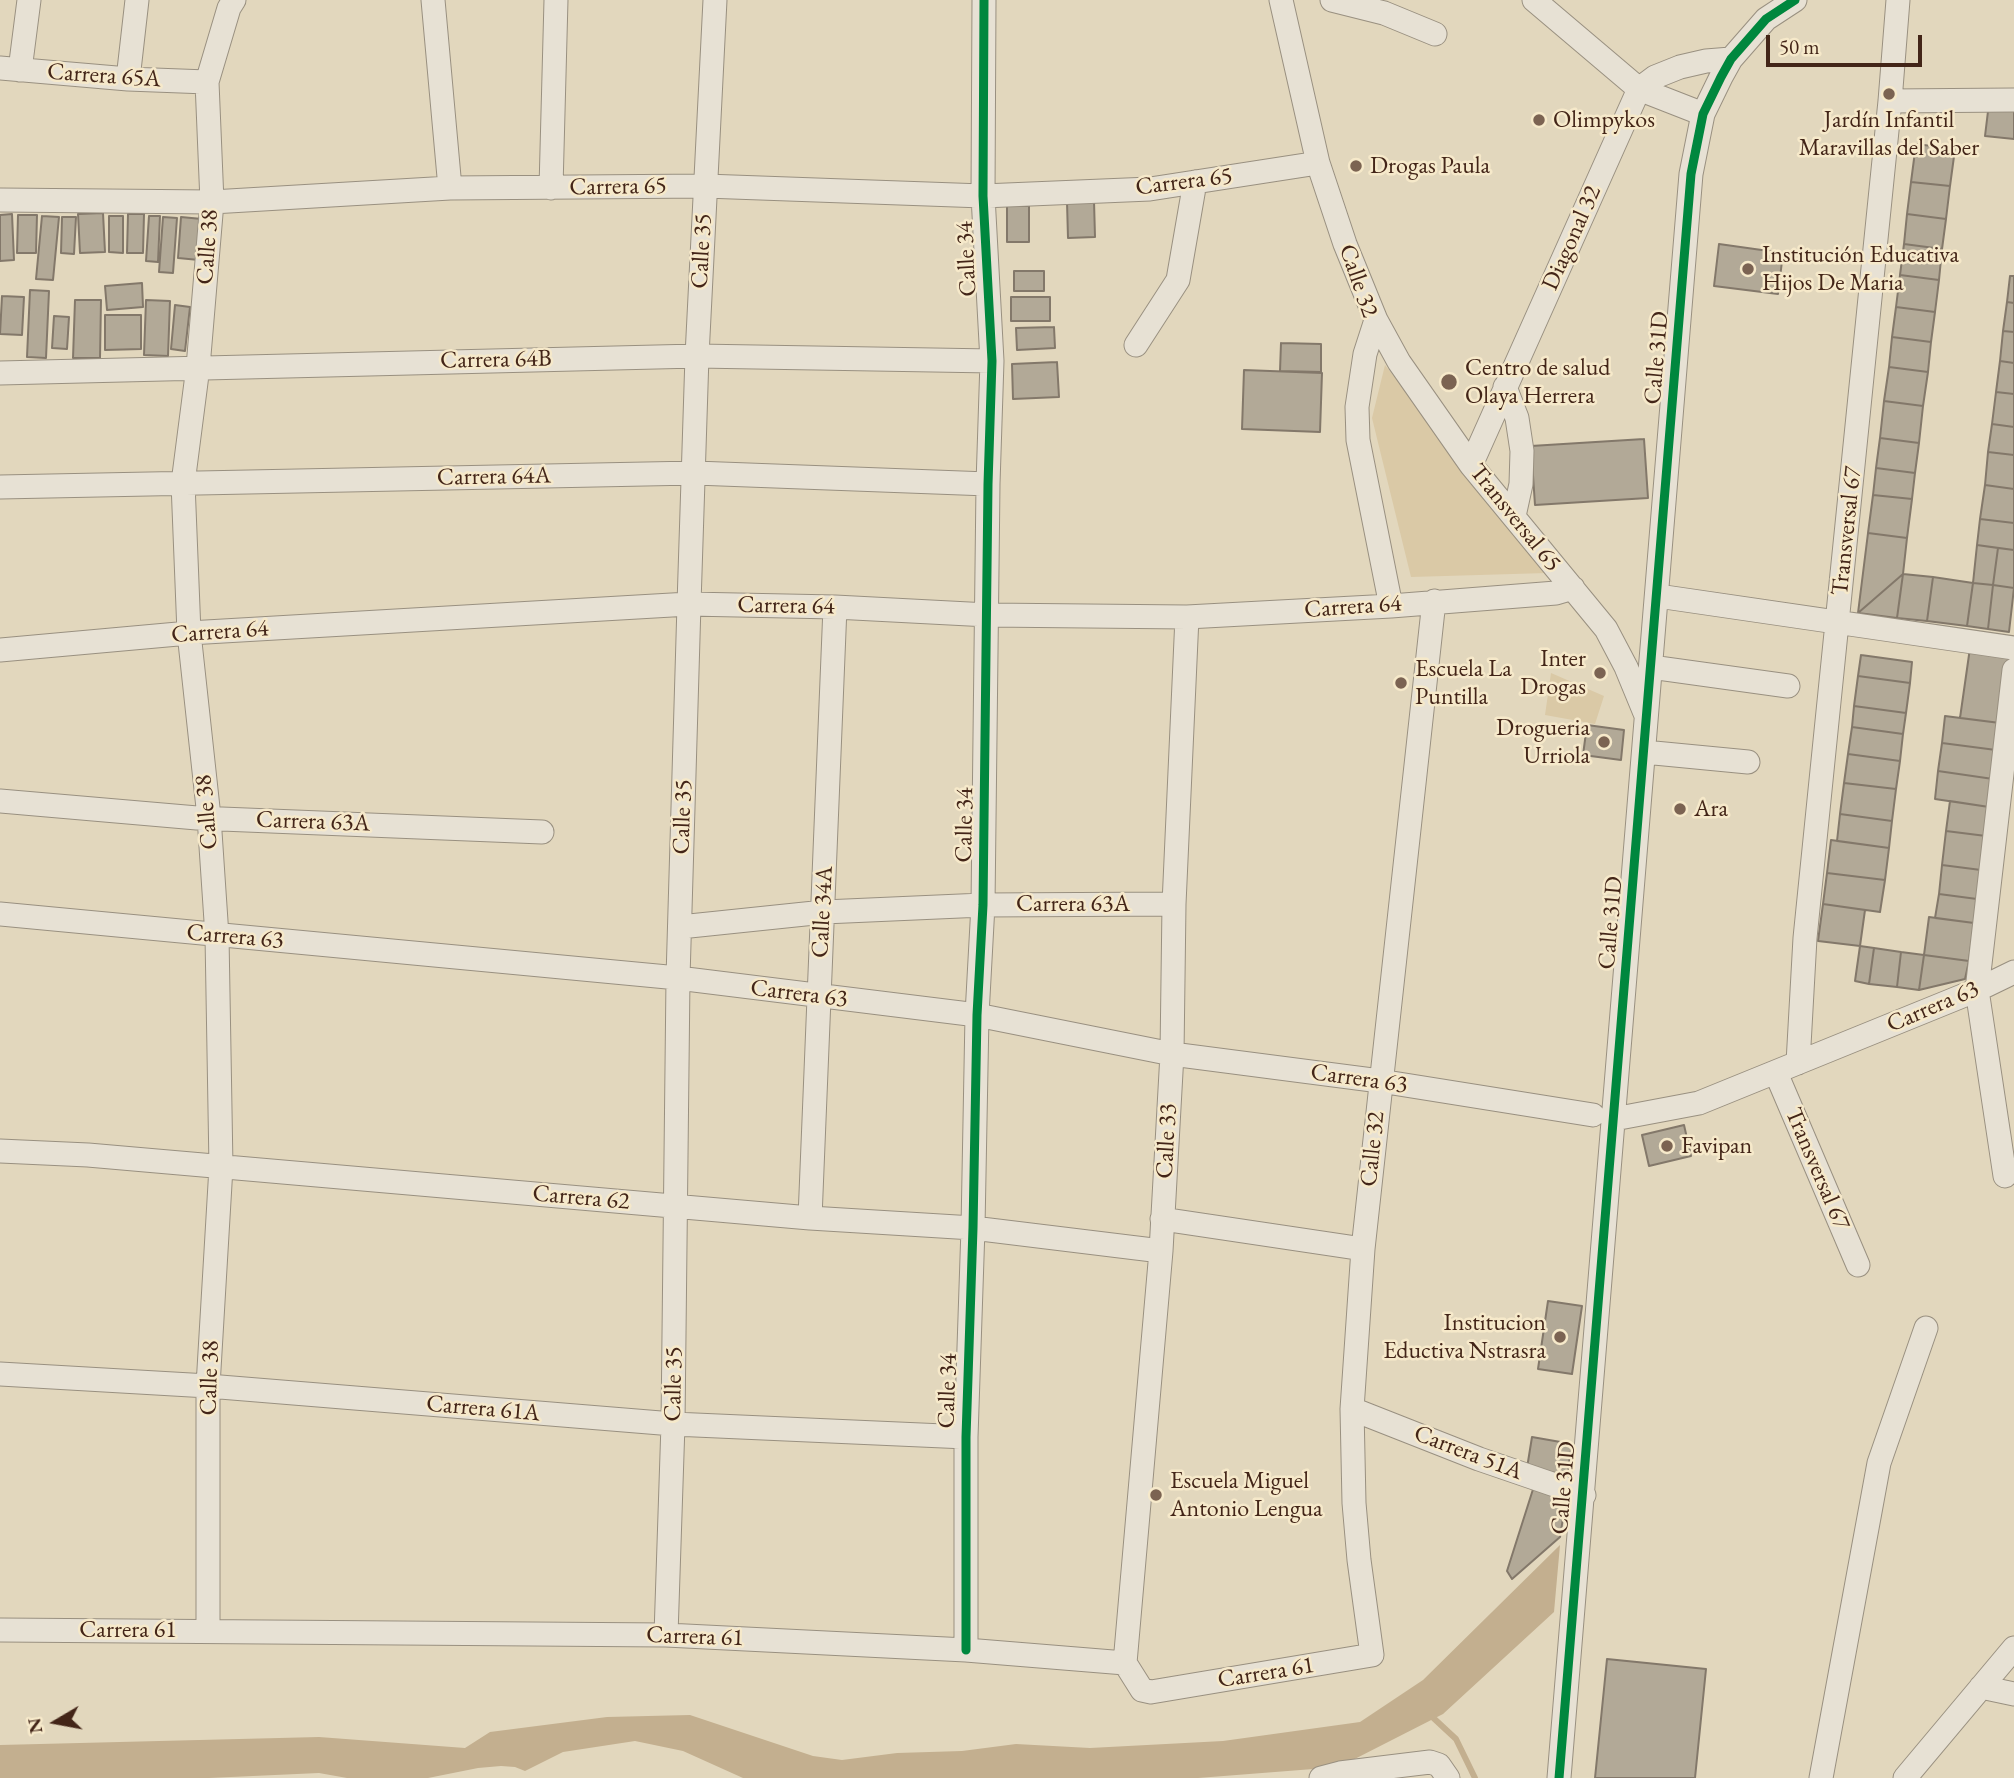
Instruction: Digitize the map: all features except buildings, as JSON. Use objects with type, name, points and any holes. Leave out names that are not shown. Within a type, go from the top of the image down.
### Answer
[{"type":"street","points":[[10,69],[29,0]]},
{"type":"street","points":[[128,79],[137,0]]},
{"type":"street","name":"Calle 38","points":[[208,1630],[208,1387],[221,1167],[217,936],[209,817],[189,633],[183,483],[198,367],[212,202],[207,82],[229,8],[234,0]]},
{"type":"street","points":[[433,0],[450,188]]},
{"type":"street","points":[[551,188],[556,0]]},
{"type":"street","name":"Calle 35","points":[[666,1635],[677,1207],[678,978],[689,604],[697,356],[715,0]]},
{"type":"street","name":"Calle 34","points":[[965,1650],[966,1437],[977,1015],[983,905],[992,361],[983,196],[984,0]]},
{"type":"street","name":"Calle 32","points":[[1281,0],[1318,163],[1345,244],[1376,320],[1365,354],[1357,407],[1357,440],[1391,606]]},
{"type":"street","points":[[1332,0],[1385,6],[1435,34]]},
{"type":"street","points":[[1534,0],[1639,89],[1703,114]]},
{"type":"street","points":[[1639,89],[1655,77],[1680,67],[1706,61],[1726,68],[1766,19],[1795,0]]},
{"type":"street","name":"Transversal 67","points":[[1798,1063],[1805,938],[1898,0]]},
{"type":"street","name":"Calle 31D","points":[[1559,1778],[1584,1495],[1603,1117],[1644,752],[1691,174],[1703,114],[1726,68]]},
{"type":"street","name":"Carrera 65A","points":[[10,69],[128,79],[207,82]]},
{"type":"street","name":"Diagonal 32","points":[[1471,465],[1639,89]]},
{"type":"street","points":[[1890,101],[2014,100]]},
{"type":"street","name":"Carrera 65","points":[[0,200],[212,202],[450,188],[705,186],[983,196],[1150,189],[1318,163]]},
{"type":"street","points":[[1136,345],[1178,280],[1195,182]]},
{"type":"street","name":"Transversal 65","points":[[1376,320],[1399,362],[1471,465],[1606,629],[1647,719]]},
{"type":"street","name":"Carrera 64B","points":[[0,373],[697,356],[992,361]]},
{"type":"street","points":[[1505,387],[1517,418],[1522,450],[1521,484],[1514,516]]},
{"type":"street","name":"Carrera 64A","points":[[0,487],[695,472],[988,484]]},
{"type":"street","name":"Carrera 64","points":[[0,650],[189,633],[689,604],[835,607],[988,615],[1187,617],[1391,606],[1556,593],[1573,588]]},
{"type":"street","points":[[1658,596],[2014,648]]},
{"type":"street","name":"Calle 32","points":[[1372,1655],[1355,1515],[1353,1409],[1363,1248],[1434,601]]},
{"type":"street","name":"Calle 34A","points":[[810,1218],[835,607]]},
{"type":"street","name":"Calle 33","points":[[1125,1663],[1163,1219],[1172,1054],[1174,904],[1187,617]]},
{"type":"street","points":[[1651,667],[1788,686]]},
{"type":"street","points":[[2005,1176],[1977,990],[2014,670]]},
{"type":"street","points":[[1644,752],[1748,762]]},
{"type":"street","name":"Carrera 63A","points":[[0,801],[209,817],[542,832]]},
{"type":"street","name":"Carrera 63A","points":[[680,927],[824,912],[983,905],[1174,904]]},
{"type":"street","name":"Carrera 63","points":[[0,914],[678,978],[977,1015],[1172,1054],[1380,1081],[1603,1117],[1699,1103],[1977,990],[2014,972]]},
{"type":"street","name":"Transversal 67","points":[[1776,1073],[1858,1265]]},
{"type":"street","name":"Carrera 62","points":[[0,1151],[88,1155],[810,1218],[973,1228],[1161,1251]]},
{"type":"street","points":[[1163,1219],[1363,1248]]},
{"type":"street","points":[[1821,1778],[1879,1463],[1926,1328]]},
{"type":"street","name":"Carrera 61A","points":[[0,1374],[208,1387],[673,1424],[966,1437]]},
{"type":"street","name":"Carrera 51A","points":[[1353,1409],[1479,1459],[1584,1495]]},
{"type":"street","name":"Carrera 61","points":[[0,1630],[666,1635],[965,1650],[1125,1663],[1142,1690],[1151,1692],[1372,1655]]},
{"type":"street","points":[[1905,1778],[2014,1648]]},
{"type":"street","points":[[1981,1687],[2014,1694]]},
{"type":"street","points":[[1321,1778],[1340,1773],[1430,1762],[1440,1766],[1448,1778]]},
{"type":"shaded area","points":[[1385,365],[1547,573],[1411,577],[1372,418]]},
{"type":"shaded area","points":[[1551,673],[1604,696],[1595,724],[1545,715]]},
{"type":"shaded area","points":[[1560,1545],[1554,1612],[1443,1714],[1339,1767],[1198,1778],[743,1778],[683,1751],[635,1741],[563,1752],[525,1771],[501,1766],[428,1778],[347,1778],[319,1773],[209,1778],[0,1778],[0,1745],[319,1737],[465,1748],[490,1732],[607,1717],[690,1715],[813,1756],[842,1760],[1016,1744],[1090,1748],[1223,1741],[1360,1722],[1423,1680]]},
{"type":"waterway","points":[[1428,1713],[1456,1739],[1475,1778]]},
{"type":"cycle path","points":[[966,1650],[966,1437],[977,1015],[983,905],[992,361],[983,196],[984,0]]},
{"type":"cycle path","points":[[1559,1778],[1691,174],[1703,114],[1731,59],[1766,19],[1795,0]]},
{"type":"place","name":"Jardín Infantil Maravillas del Saber","points":[[1889,94]]},
{"type":"place","name":"Olimpykos","points":[[1539,120]]},
{"type":"place","name":"Drogas Paula","points":[[1356,166]]},
{"type":"place","name":"Institución Educativa Hijos De Maria","points":[[1748,269]]},
{"type":"place","name":"Centro de salud Olaya Herrera","points":[[1449,382]]},
{"type":"place","name":"Inter Drogas","points":[[1600,673]]},
{"type":"place","name":"Escuela La Puntilla","points":[[1401,683]]},
{"type":"place","name":"Drogueria Urriola","points":[[1604,742]]},
{"type":"place","name":"Ara","points":[[1680,809]]},
{"type":"place","name":"Favipan","points":[[1667,1146]]},
{"type":"place","name":"Institucion Eductiva Nstrasra","points":[[1560,1337]]},
{"type":"place","name":"Escuela Miguel Antonio Lengua","points":[[1156,1495]]}]
